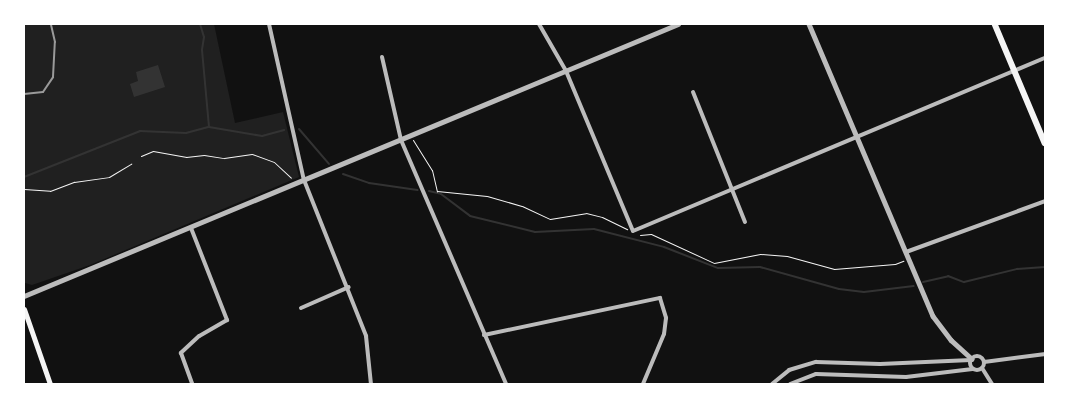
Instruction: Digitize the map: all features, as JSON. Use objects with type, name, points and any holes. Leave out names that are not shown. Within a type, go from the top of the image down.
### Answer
[{"type":"main road","points":[[995,24],[1045,144]]},
{"type":"main road","points":[[24,309],[50,384]]},
{"type":"street","points":[[269,24],[304,180],[349,287],[368,344],[371,384]]},
{"type":"street","points":[[539,24],[566,71],[633,231],[1045,58]]},
{"type":"street","points":[[24,296],[678,24]]},
{"type":"street","points":[[809,24],[933,316],[951,340],[971,360],[973,368]]},
{"type":"street","points":[[382,57],[401,140],[506,384]]},
{"type":"street","points":[[693,92],[745,222]]},
{"type":"street","points":[[906,252],[1045,200]]},
{"type":"street","points":[[191,228],[227,320],[199,336],[181,353],[192,384]]},
{"type":"street","points":[[300,308],[349,287]]},
{"type":"street","points":[[484,334],[660,298],[666,318],[664,334],[643,384]]},
{"type":"street","points":[[984,362],[1045,354]]},
{"type":"street","points":[[772,384],[789,370],[816,362],[880,364],[971,360],[978,356],[984,362]]},
{"type":"street","points":[[982,368],[984,362]]},
{"type":"street","points":[[790,384],[816,374],[906,377],[982,368]]},
{"type":"street","points":[[982,368],[992,384]]},
{"type":"path","points":[[141,156],[152,151],[186,157],[204,155],[224,158],[252,154],[283,168],[294,184]]},
{"type":"path","points":[[24,189],[50,191],[74,182],[109,178],[131,164]]},
{"type":"shaded area","points":[[24,24],[214,24],[235,123],[283,112],[299,177],[90,265],[32,285],[25,283]]},
{"type":"shaded area","points":[[158,65],[165,87],[134,97],[130,84],[138,81],[136,72]]},
{"type":"waterway","points":[[200,24],[204,37],[202,50],[209,127]]},
{"type":"waterway","points":[[24,177],[140,131],[186,133],[209,127],[262,136],[284,130]]},
{"type":"waterway","points":[[299,129],[329,164]]},
{"type":"waterway","points":[[343,174],[369,183],[417,190]]},
{"type":"waterway","points":[[429,191],[441,194],[470,216],[535,232],[594,229],[664,247],[718,268],[760,267],[839,289],[864,292],[914,286]]},
{"type":"waterway","points":[[923,282],[948,276],[964,282],[1017,269],[1045,267]]},
{"type":"railway","points":[[24,94],[43,92],[53,77],[55,42],[51,24]]}]
